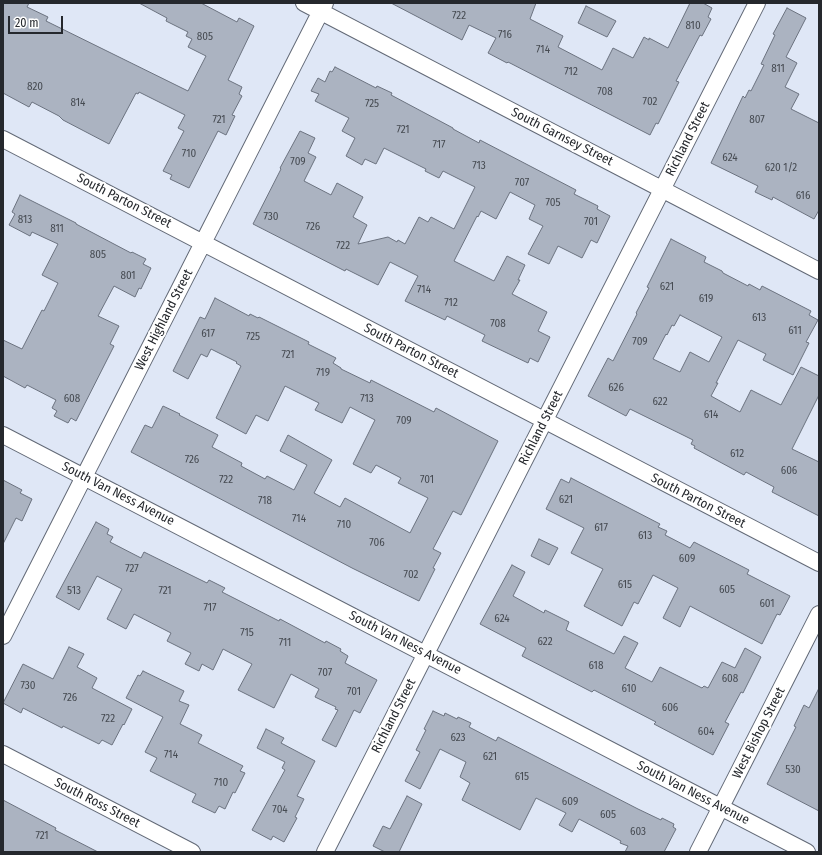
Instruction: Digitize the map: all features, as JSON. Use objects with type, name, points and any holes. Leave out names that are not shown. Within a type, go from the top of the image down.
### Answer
[{"type":"street","name":"South Garnsey Street","points":[[304,3],[322,7],[662,189],[819,271]]},
{"type":"street","name":"Richland Street","points":[[325,852],[757,3]]},
{"type":"street","name":"West Highland Street","points":[[3,636],[322,7]]},
{"type":"street","name":"South Parton Street","points":[[3,139],[819,563]]},
{"type":"street","name":"South Van Ness Avenue","points":[[3,435],[807,852]]},
{"type":"street","name":"West Bishop Street","points":[[698,852],[819,614]]},
{"type":"street","name":"South Ross Street","points":[[3,754],[192,852]]},
{"type":"building","points":[[3,3],[29,3],[27,7],[48,17],[46,21],[188,91],[206,56],[188,47],[192,39],[186,36],[188,32],[166,21],[167,18],[139,3],[201,3],[237,22],[239,18],[254,26],[228,80],[242,87],[239,94],[242,96],[232,115],[235,116],[226,135],[218,131],[189,188],[170,179],[172,175],[163,171],[184,131],[178,128],[185,115],[139,92],[138,94],[136,93],[109,144],[32,102],[29,107],[3,93]]},
{"type":"building","points":[[391,3],[536,3],[530,19],[563,36],[558,47],[602,70],[613,48],[633,58],[644,37],[668,48],[690,3],[703,3],[712,8],[708,17],[711,19],[702,36],[700,35],[676,81],[679,82],[658,124],[656,123],[650,135],[488,53],[496,38],[469,25],[462,40]]},
{"type":"building","points":[[586,6],[616,21],[607,37],[578,23]]},
{"type":"building","points":[[787,8],[806,18],[786,57],[797,63],[785,87],[799,94],[791,109],[819,123],[819,210],[814,219],[773,197],[772,200],[755,192],[758,186],[711,163],[743,96],[745,98],[749,90],[751,91],[764,65],[761,64],[775,35],[773,34]]},
{"type":"building","points":[[335,67],[376,88],[377,86],[392,93],[391,95],[479,143],[480,140],[576,190],[574,194],[598,206],[597,209],[610,216],[597,243],[591,240],[582,258],[558,246],[549,264],[528,254],[543,226],[529,219],[535,205],[510,192],[496,219],[481,211],[454,261],[494,281],[507,256],[525,265],[518,280],[520,280],[512,294],[547,312],[538,331],[550,337],[538,362],[530,358],[528,363],[482,341],[485,335],[447,316],[445,320],[405,301],[418,276],[390,262],[378,285],[346,269],[345,271],[253,224],[300,131],[315,138],[308,153],[316,157],[304,181],[331,195],[337,183],[363,197],[353,217],[367,225],[358,244],[388,237],[405,244],[419,217],[428,222],[431,217],[454,229],[475,187],[443,171],[439,178],[425,171],[426,169],[384,148],[376,164],[365,159],[362,165],[346,156],[355,138],[342,131],[349,118],[315,101],[319,94],[311,91],[318,78],[325,82],[330,71],[332,72]]},
{"type":"building","points":[[20,195],[131,253],[132,252],[146,259],[143,264],[151,268],[141,289],[139,288],[135,297],[114,286],[98,316],[119,326],[110,344],[114,346],[76,421],[71,418],[68,423],[54,416],[57,411],[52,408],[56,400],[27,385],[25,388],[3,376],[3,340],[22,349],[58,283],[42,275],[58,244],[32,232],[30,236],[9,225],[15,214],[12,212]]},
{"type":"building","points":[[671,239],[706,257],[704,262],[722,271],[723,273],[748,286],[749,284],[760,290],[762,286],[811,311],[809,315],[818,320],[806,342],[809,343],[793,375],[763,360],[766,354],[738,340],[711,396],[740,412],[751,390],[781,405],[801,367],[819,376],[819,395],[792,449],[819,462],[819,516],[772,492],[774,487],[746,472],[744,475],[694,448],[695,446],[691,444],[693,440],[630,409],[626,416],[588,396],[608,358],[613,361],[649,288],[647,287]],"holes":[[[680,315],[722,337],[709,362],[690,352],[680,372],[653,359],[666,334],[667,335],[672,325],[674,326]]]},
{"type":"building","points":[[215,298],[249,316],[250,314],[258,318],[259,317],[309,342],[308,344],[336,358],[333,363],[341,369],[370,383],[371,380],[434,412],[436,408],[498,441],[461,515],[453,511],[433,549],[441,553],[433,568],[435,569],[419,601],[352,568],[131,452],[145,425],[152,428],[163,406],[218,435],[212,447],[242,463],[241,466],[265,479],[267,476],[294,490],[307,465],[280,451],[288,435],[332,460],[314,493],[340,507],[345,498],[410,533],[428,498],[398,483],[401,478],[376,465],[371,473],[353,464],[375,420],[350,407],[342,423],[315,410],[319,403],[285,386],[268,421],[256,415],[246,434],[216,418],[241,366],[236,363],[237,362],[211,349],[207,357],[201,354],[188,379],[173,371],[200,317],[205,319]]},
{"type":"building","points":[[571,478],[660,524],[658,527],[667,531],[665,535],[690,548],[694,542],[749,570],[747,574],[790,596],[780,615],[777,614],[762,644],[690,606],[680,627],[663,618],[678,588],[653,575],[638,604],[634,602],[622,626],[584,606],[603,569],[571,553],[584,528],[546,509],[561,479],[569,483]]},
{"type":"building","points":[[3,480],[22,490],[20,493],[32,499],[22,521],[16,518],[3,544]]},
{"type":"building","points":[[96,522],[109,529],[107,534],[113,537],[110,542],[141,558],[144,552],[207,583],[209,580],[225,588],[222,592],[279,621],[280,619],[325,643],[326,641],[341,649],[340,651],[348,656],[345,663],[377,680],[360,713],[354,710],[336,747],[322,740],[338,710],[335,709],[336,707],[315,697],[319,689],[291,674],[274,708],[238,690],[252,664],[223,649],[213,670],[202,664],[199,671],[185,664],[191,653],[167,641],[171,633],[134,614],[126,629],[107,619],[122,589],[97,576],[79,610],[56,597]]},
{"type":"building","points":[[539,539],[558,548],[549,565],[531,556]]},
{"type":"building","points":[[512,565],[525,572],[513,596],[544,613],[545,610],[569,622],[566,630],[614,654],[624,636],[638,643],[625,668],[652,682],[660,667],[702,688],[704,686],[708,688],[722,662],[735,668],[745,648],[761,657],[743,693],[741,692],[725,722],[729,724],[713,755],[654,724],[656,722],[594,690],[592,692],[522,656],[526,648],[480,624]]},
{"type":"building","points":[[69,647],[84,654],[77,667],[97,678],[92,688],[132,709],[112,745],[102,740],[99,744],[63,726],[62,728],[23,708],[21,713],[3,703],[23,664],[53,679]]},
{"type":"building","points":[[143,671],[184,691],[179,701],[189,705],[180,724],[202,735],[198,743],[243,766],[240,771],[245,773],[235,793],[233,792],[225,809],[219,806],[215,813],[192,802],[196,794],[150,771],[157,758],[145,752],[163,717],[126,698],[138,675],[140,676]]},
{"type":"building","points":[[819,688],[819,811],[767,784],[796,727],[794,726],[804,705],[809,708]]},
{"type":"building","points":[[433,711],[444,716],[445,713],[457,719],[458,717],[471,723],[469,727],[496,741],[498,737],[638,809],[661,820],[662,818],[674,824],[673,827],[676,829],[664,852],[625,852],[628,846],[620,843],[621,841],[579,819],[572,832],[559,825],[566,813],[536,798],[520,830],[462,800],[470,783],[460,777],[466,762],[440,749],[420,789],[405,781],[420,752],[416,750]]},
{"type":"building","points":[[266,729],[284,738],[281,743],[315,761],[297,796],[304,799],[295,817],[297,818],[284,842],[273,836],[271,840],[252,830],[285,770],[282,768],[285,762],[257,748]]},
{"type":"building","points":[[407,796],[422,804],[399,852],[385,852],[373,846],[383,826],[390,829]]},
{"type":"building","points":[[3,800],[56,828],[55,830],[98,852],[3,852]]}]
